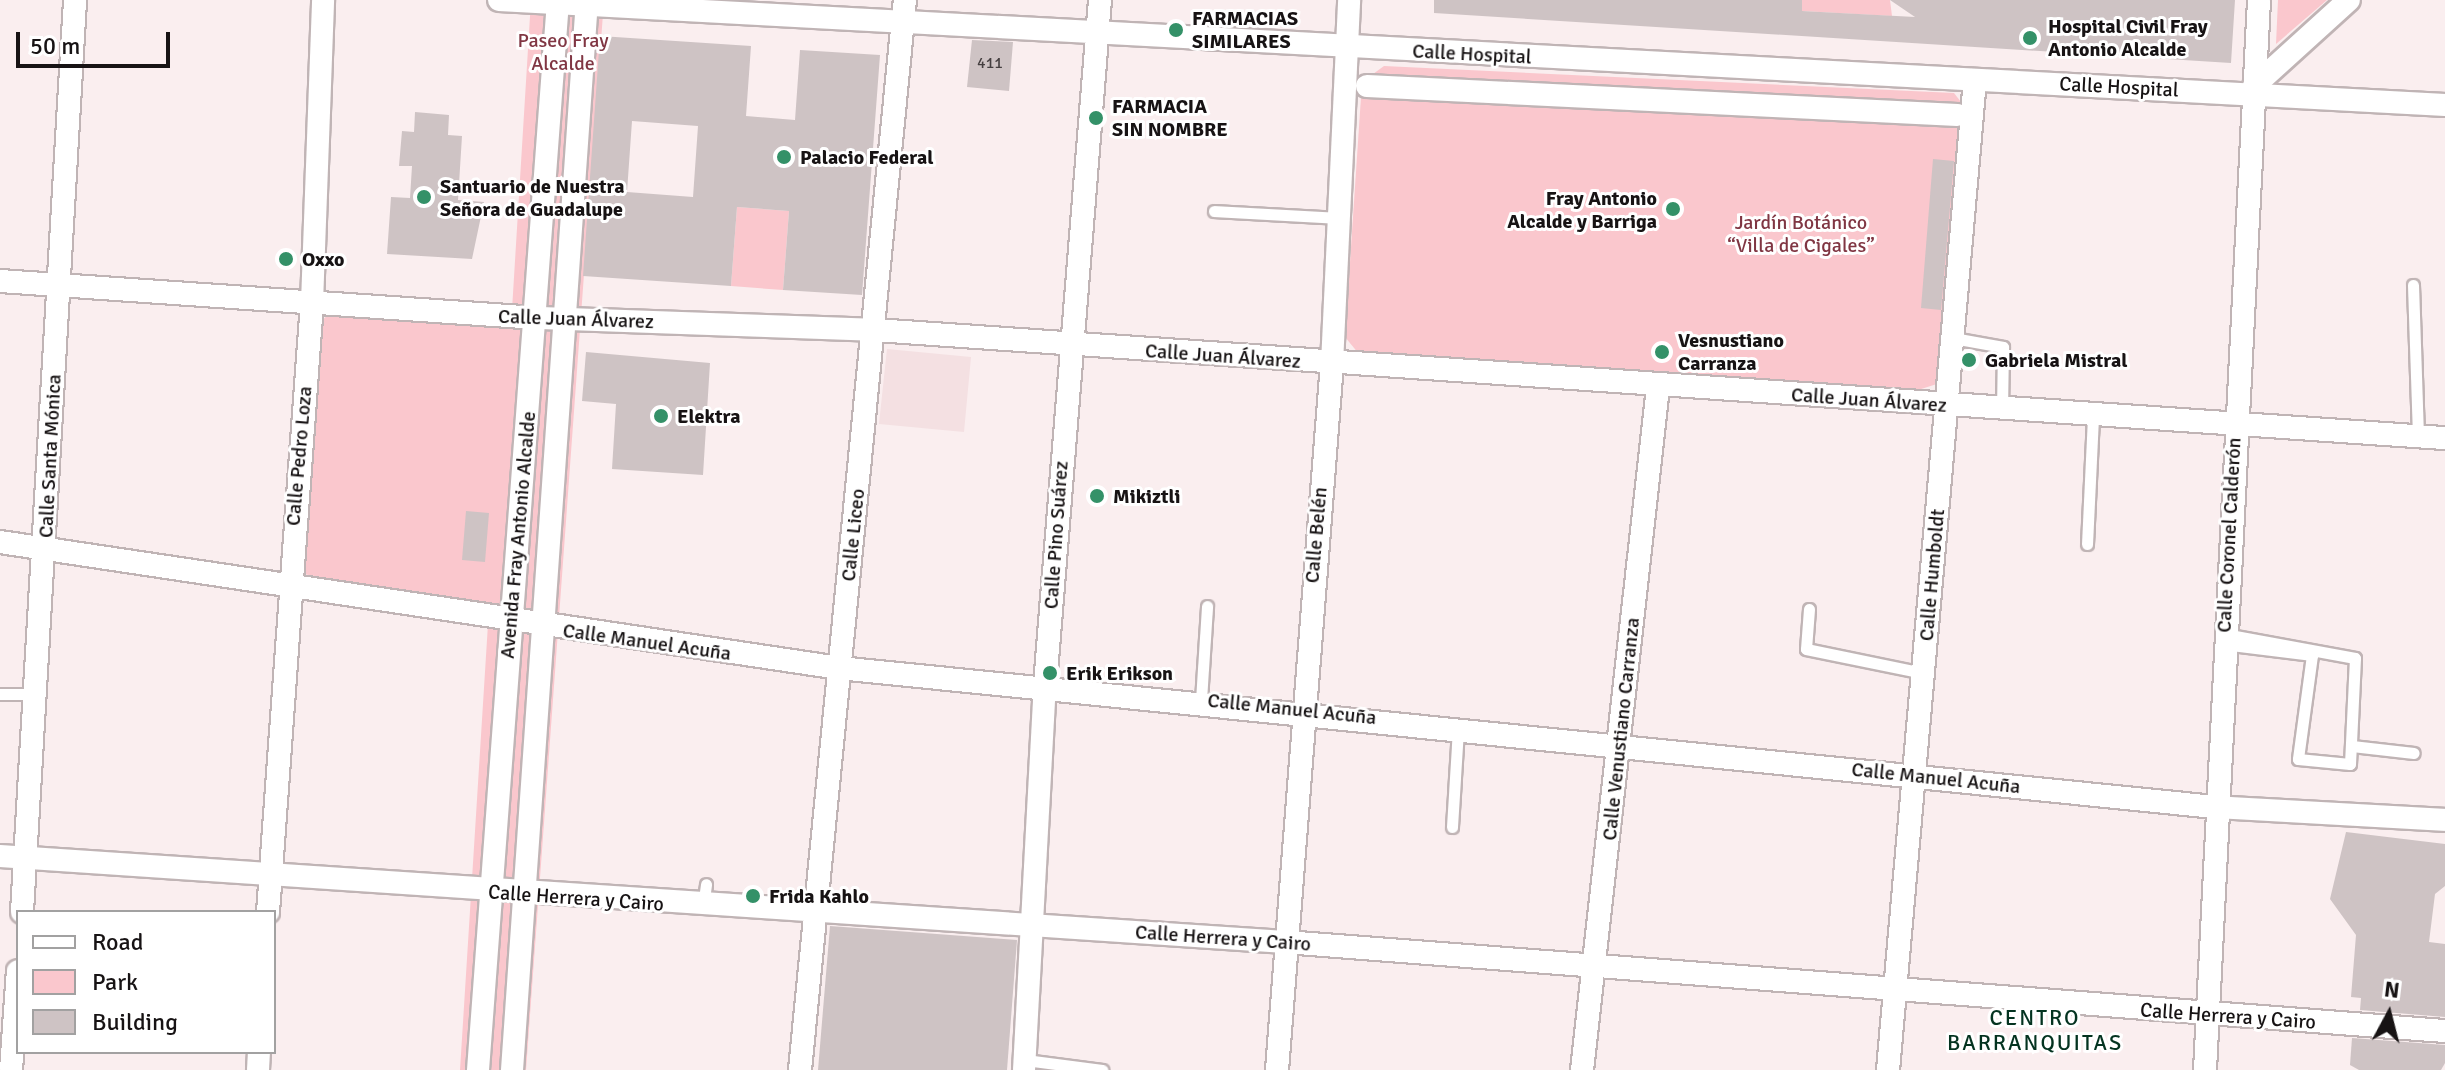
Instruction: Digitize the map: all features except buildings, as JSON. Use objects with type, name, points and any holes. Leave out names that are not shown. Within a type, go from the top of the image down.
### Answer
[{"type":"street","name":"Calle Santa Mónica","points":[[22,910],[75,0]]},
{"type":"street","name":"Calle Pedro Loza","points":[[268,910],[288,588],[312,303],[323,0]]},
{"type":"street","name":"Calle Hospital","points":[[499,0],[904,9],[1098,30],[1347,48],[1975,80],[2254,90],[2445,105]]},
{"type":"street","name":"Calle Pino Suárez","points":[[1024,1065],[1045,685],[1069,345],[1100,0]]},
{"type":"street","name":"Calle Belén","points":[[1277,1070],[1300,709],[1332,364],[1349,0]]},
{"type":"street","name":"Calle Coronel Calderón","points":[[2205,1070],[2214,807],[2259,0]]},
{"type":"street","points":[[2254,90],[2349,0]]},
{"type":"street","name":"Avenida Fray Antonio Alcalde","points":[[478,1070],[510,624],[537,318],[558,1]]},
{"type":"street","name":"Avenida Fray Antonio Alcalde","points":[[512,1070],[520,895],[543,628],[587,2]]},
{"type":"street","name":"Calle Liceo","points":[[800,1070],[875,330],[904,9]]},
{"type":"street","name":"Calle Humboldt","points":[[1888,1070],[1975,80]]},
{"type":"street","points":[[1367,86],[1957,115]]},
{"type":"street","name":"Calle Juan Álvarez","points":[[0,281],[537,318],[875,330],[1658,387],[2445,438]]},
{"type":"street","name":"Calle Venustiano Carranza","points":[[1582,1070],[1658,387]]},
{"type":"street","name":"Calle Manuel Acuña","points":[[0,542],[510,624],[839,668],[1300,709],[1620,746],[2214,807],[2445,820]]},
{"type":"street","name":"Calle Herrera y Cairo","points":[[0,856],[520,895],[705,895],[815,913],[1285,942],[2445,1031]]},
{"type":"street","points":[[11,1070],[16,999]]},
{"type":"lane","points":[[1214,211],[1339,218]]},
{"type":"lane","points":[[2413,285],[2418,436]]},
{"type":"lane","points":[[1953,338],[2003,347],[2002,409]]},
{"type":"lane","points":[[2087,544],[2093,415]]},
{"type":"lane","points":[[1201,700],[1207,606]]},
{"type":"lane","points":[[1809,609],[1806,649],[1923,673]]},
{"type":"lane","points":[[2223,639],[2312,652],[2358,661],[2352,746],[2346,767],[2298,759],[2312,652]]},
{"type":"lane","points":[[0,694],[36,694]]},
{"type":"lane","points":[[1452,827],[1458,727]]},
{"type":"lane","points":[[2352,746],[2414,753]]},
{"type":"lane","points":[[1024,1065],[1102,1070]]},
{"type":"shaded area","points":[[887,349],[971,357],[964,432],[879,424]]},
{"type":"green space","name":"Paseo Fray Alcalde","points":[[531,0],[604,0],[526,1070],[460,1070],[489,608],[298,573],[318,324],[329,314],[511,326]]},
{"type":"green space","points":[[1802,0],[1890,0],[1892,16],[1802,11]]},
{"type":"green space","points":[[2278,0],[2327,0],[2276,44]]},
{"type":"green space","name":"Jardín Botánico “Villa de Cigales”","points":[[1384,66],[1954,93],[1968,111],[1940,383],[1918,390],[1359,354],[1345,337],[1362,82]]},
{"type":"green space","points":[[737,207],[789,211],[783,290],[731,286]]},
{"type":"place","name":"FARMACIAS SIMILARES","points":[[1176,30]]},
{"type":"place","name":"Hospital Civil Fray Antonio Alcalde","points":[[2030,38]]},
{"type":"place","name":"FARMACIA SIN NOMBRE","points":[[1096,118]]},
{"type":"place","name":"Palacio Federal","points":[[784,157]]},
{"type":"place","name":"Santuario de Nuestra Señora de Guadalupe","points":[[424,197]]},
{"type":"place","name":"Fray Antonio Alcalde y Barriga","points":[[1673,209]]},
{"type":"place","name":"Oxxo","points":[[286,259]]},
{"type":"place","name":"Vesnustiano Carranza","points":[[1662,352]]},
{"type":"place","name":"Gabriela Mistral","points":[[1969,360]]},
{"type":"place","name":"Elektra","points":[[661,416]]},
{"type":"place","name":"Mikiztli","points":[[1097,496]]},
{"type":"place","name":"Erik Erikson","points":[[1050,673]]},
{"type":"place","name":"Frida Kahlo","points":[[753,896]]},
{"type":"district","name":"CENTRO BARRANQUITAS","points":[[2035,1030]]}]
